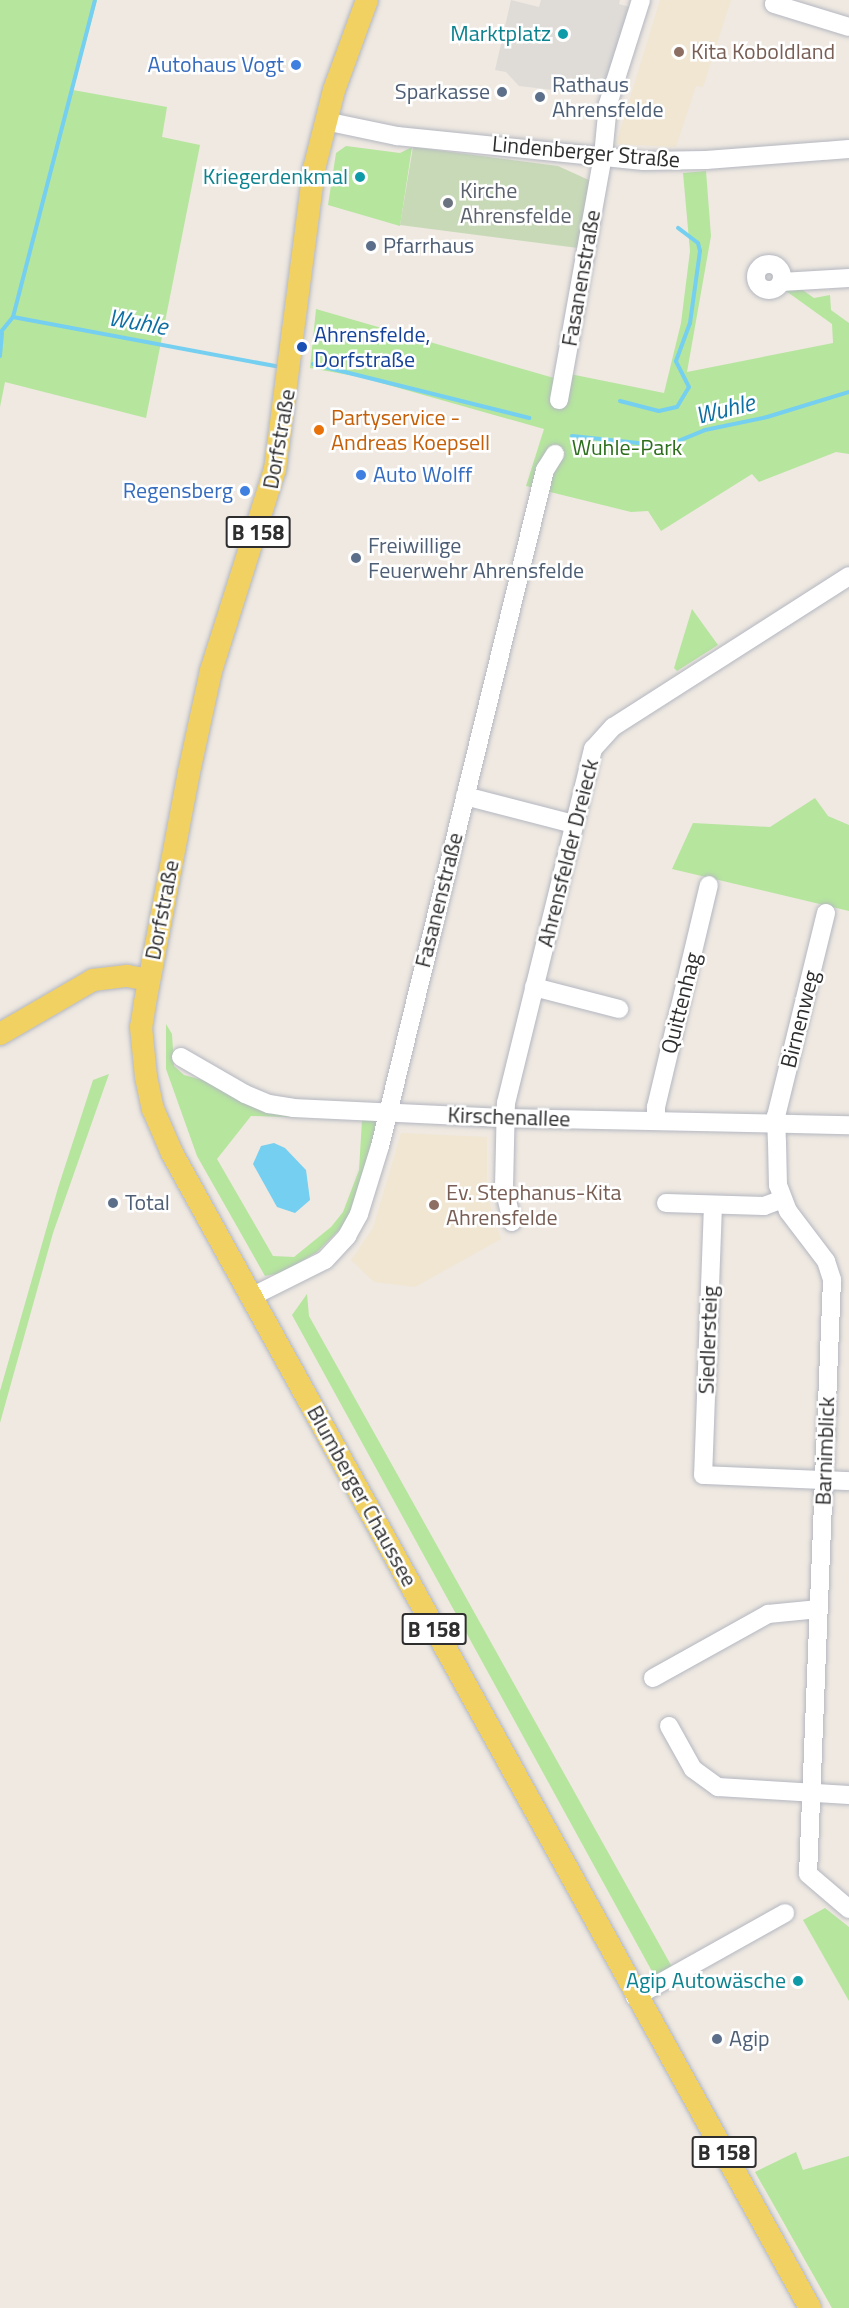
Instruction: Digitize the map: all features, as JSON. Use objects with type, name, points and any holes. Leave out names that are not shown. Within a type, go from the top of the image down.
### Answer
[{"type":"main road","name":"Dorfstraße","points":[[148,980],[211,671],[275,469],[313,179],[325,121],[367,0]]},
{"type":"main road","points":[[0,1034],[93,980],[127,976],[148,980]]},
{"type":"main road","name":"Blumberger Chaussee","points":[[148,980],[141,1027],[153,1109],[172,1153],[254,1296],[635,1997],[810,2308]]},
{"type":"street","name":"Fasanenstraße","points":[[559,399],[603,156],[608,104],[641,0]]},
{"type":"street","points":[[775,2],[849,27]]},
{"type":"street","name":"Lindenberger Straße","points":[[325,121],[397,136],[603,156],[706,160],[849,149]]},
{"type":"street","points":[[781,282],[849,278]]},
{"type":"street","name":"Fasanenstraße","points":[[254,1296],[325,1260],[347,1236],[359,1214],[387,1111],[545,470],[555,454]]},
{"type":"street","name":"Ahrensfelder Dreieck","points":[[512,1222],[504,1188],[504,1118],[573,824],[593,749],[614,726],[849,576]]},
{"type":"street","points":[[465,796],[573,824]]},
{"type":"street","name":"Quittenhag","points":[[656,1121],[656,1107],[709,885]]},
{"type":"street","name":"Birnenweg","points":[[777,1124],[826,913]]},
{"type":"street","points":[[534,987],[619,1009]]},
{"type":"street","name":"Kirschenallee","points":[[181,1057],[269,1104],[504,1118],[849,1125]]},
{"type":"street","name":"Barnimblick","points":[[777,1124],[778,1185],[788,1211],[826,1261],[832,1280],[808,1874],[849,1909]]},
{"type":"street","points":[[666,1203],[764,1206],[783,1199]]},
{"type":"street","name":"Siedlersteig","points":[[713,1204],[703,1475],[825,1479]]},
{"type":"street","points":[[825,1479],[849,1480]]},
{"type":"street","points":[[653,1678],[768,1614],[819,1609]]},
{"type":"street","points":[[669,1726],[693,1769],[718,1787],[849,1795]]},
{"type":"street","points":[[635,1997],[785,1913]]},
{"type":"shaded area","name":"Marktplatz","points":[[511,0],[539,7],[541,0],[620,0],[619,4],[630,7],[606,84],[580,78],[561,91],[519,86],[506,72],[495,70]]},
{"type":"shaded area","name":"Kita Koboldland","points":[[660,0],[731,0],[703,87],[696,86],[676,147],[616,144]]},
{"type":"shaded area","name":"Ev. Stephanus-Kita Ahrensfelde","points":[[401,1133],[487,1137],[487,1196],[501,1239],[415,1287],[374,1282],[351,1260],[373,1228]]},
{"type":"green space","points":[[0,0],[97,0],[73,90],[167,107],[162,137],[200,145],[146,418],[5,382],[0,407]]},
{"type":"green space","points":[[346,146],[400,153],[412,147],[400,226],[328,205],[336,153]]},
{"type":"green space","points":[[413,147],[558,166],[591,181],[578,248],[400,225]]},
{"type":"green space","name":"Wuhle-Park","points":[[706,171],[711,236],[687,372],[833,343],[832,324],[786,291],[797,286],[814,298],[830,295],[831,310],[849,323],[849,454],[836,452],[759,482],[752,474],[661,531],[648,511],[631,512],[526,486],[544,429],[360,377],[310,368],[316,309],[554,378],[570,374],[664,393],[681,323],[690,251],[683,173]]},
{"type":"green space","points":[[692,609],[718,645],[677,671],[674,668]]},
{"type":"green space","points":[[815,798],[828,816],[849,825],[849,911],[672,869],[693,823],[770,827]]},
{"type":"green space","points":[[166,1024],[172,1034],[174,1066],[184,1075],[347,1119],[251,1116],[217,1159],[273,1256],[294,1257],[331,1227],[343,1212],[359,1170],[362,1120],[378,1119],[360,1195],[342,1227],[317,1252],[281,1273],[265,1276],[197,1156],[166,1069]]},
{"type":"green space","points":[[109,1074],[53,1233],[0,1423],[0,1391],[58,1188],[93,1080]]},
{"type":"green space","points":[[307,1294],[309,1316],[672,1967],[654,1975],[292,1315]]},
{"type":"green space","points":[[825,1908],[849,1927],[849,2001],[803,1920]]},
{"type":"green space","points":[[796,2152],[803,2170],[849,2156],[849,2308],[832,2308],[755,2172]]},
{"type":"water","points":[[274,1143],[285,1148],[306,1170],[310,1200],[295,1213],[277,1207],[253,1164],[261,1146]]},
{"type":"waterway","points":[[13,317],[95,0]]},
{"type":"waterway","points":[[620,401],[659,411],[677,407],[689,387],[676,361],[690,323],[700,251],[698,243],[678,228]]},
{"type":"waterway","name":"Wuhle","points":[[0,333],[13,317],[276,366]]},
{"type":"waterway","points":[[0,356],[2,333]]},
{"type":"waterway","name":"Wuhle","points":[[313,364],[529,418]]},
{"type":"waterway","name":"Wuhle","points":[[572,436],[666,446],[705,430],[767,417],[849,392]]},
{"type":"place","name":"Marktplatz","points":[[563,34]]},
{"type":"place","name":"Kita Koboldland","points":[[679,52]]},
{"type":"place","name":"Autohaus Vogt","points":[[296,65]]},
{"type":"place","name":"Sparkasse","points":[[502,92]]},
{"type":"place","name":"Rathaus Ahrensfelde","points":[[540,97]]},
{"type":"place","name":"Kriegerdenkmal","points":[[360,177]]},
{"type":"place","name":"Kirche Ahrensfelde","points":[[448,203]]},
{"type":"place","name":"Pfarrhaus","points":[[371,246]]},
{"type":"place","name":"Ahrensfelde, Dorfstraße","points":[[302,347]]},
{"type":"place","name":"Partyservice - Andreas Koepsell","points":[[319,430]]},
{"type":"place","name":"Auto Wolff","points":[[361,475]]},
{"type":"place","name":"Regensberg","points":[[245,491]]},
{"type":"place","name":"Freiwillige Feuerwehr Ahrensfelde","points":[[356,558]]},
{"type":"place","name":"Total","points":[[113,1203]]},
{"type":"place","name":"Ev. Stephanus-Kita Ahrensfelde","points":[[434,1205]]},
{"type":"place","name":"Agip Autowäsche","points":[[798,1981]]},
{"type":"place","name":"Agip","points":[[717,2039]]}]
